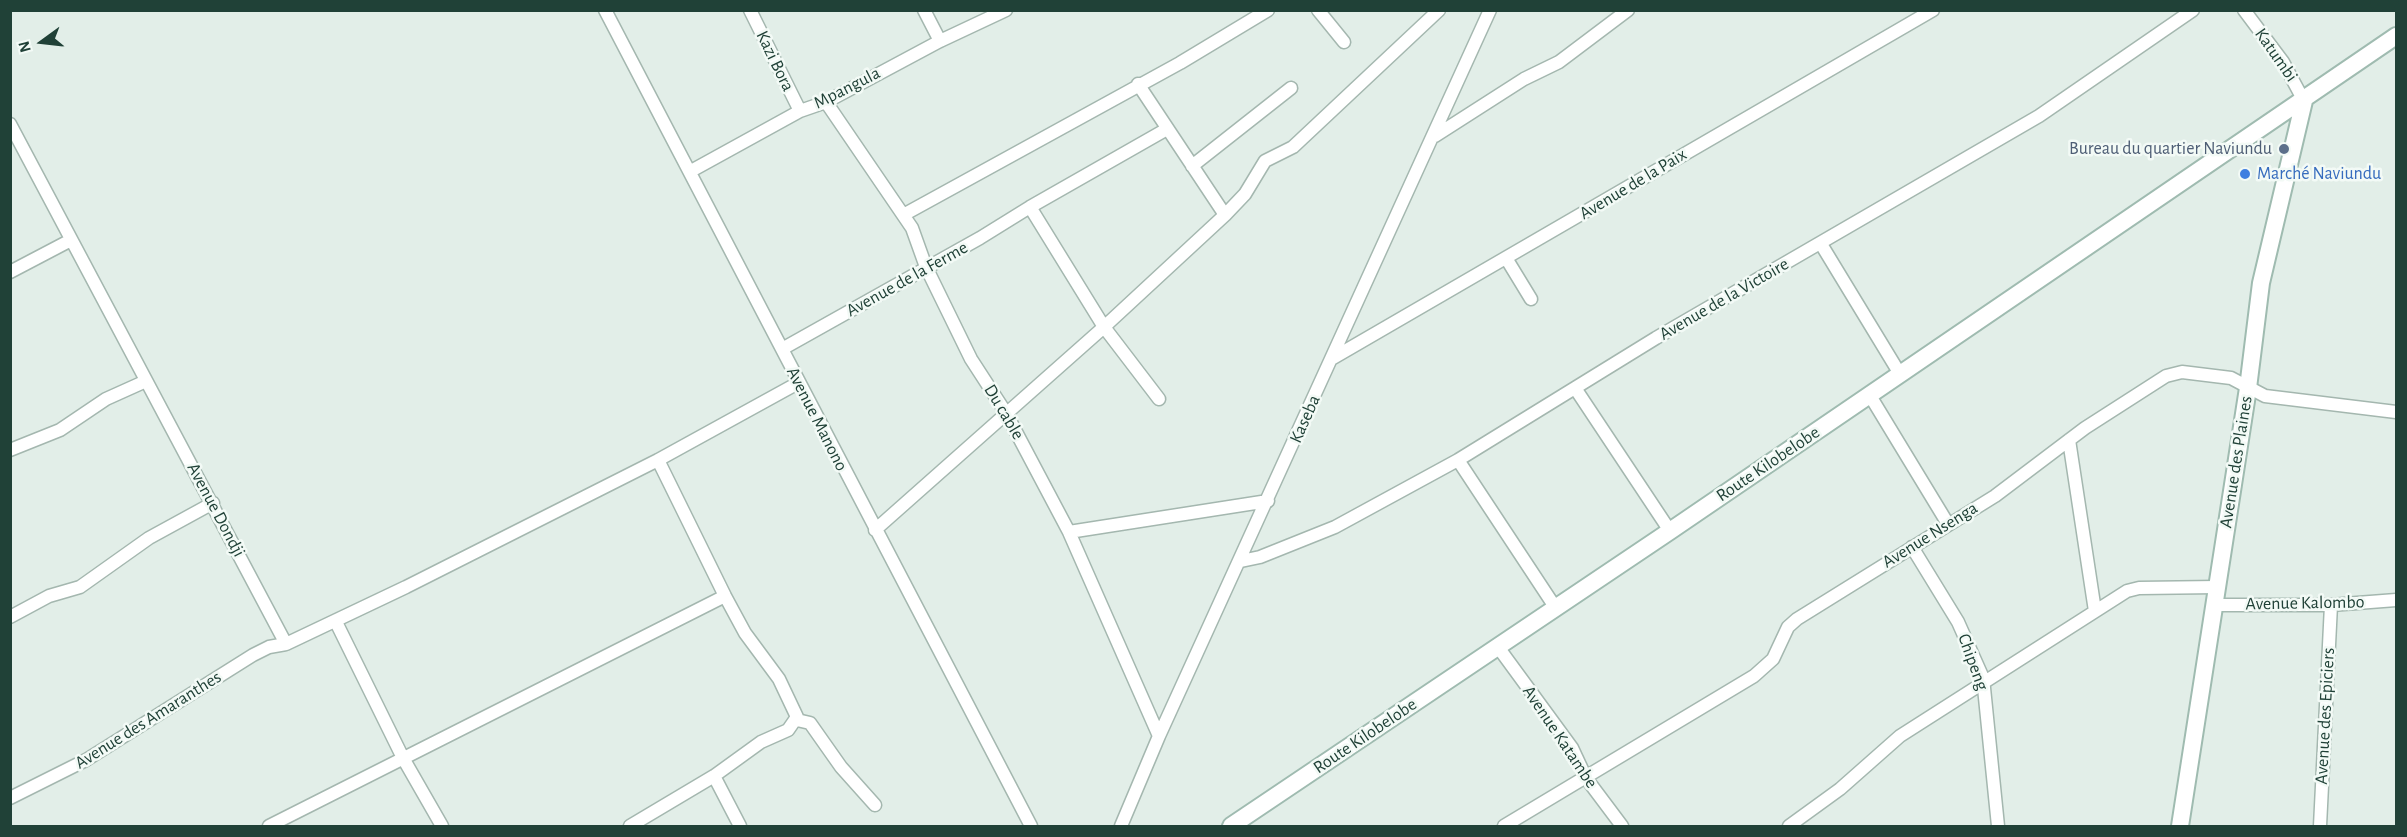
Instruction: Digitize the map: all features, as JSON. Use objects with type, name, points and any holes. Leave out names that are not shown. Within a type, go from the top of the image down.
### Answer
[{"type":"street","name":"Avenue Manono","points":[[605,10],[691,171],[798,383],[1030,826]]},
{"type":"street","name":"Kazi Bora","points":[[750,10],[800,111]]},
{"type":"street","points":[[924,10],[940,41]]},
{"type":"street","name":"Mpangula","points":[[691,171],[800,111],[825,102],[940,41],[1006,10]]},
{"type":"street","points":[[905,214],[1268,10]]},
{"type":"street","points":[[1318,10],[1344,42]]},
{"type":"street","points":[[875,530],[1104,327],[1225,215],[1245,194],[1265,161],[1293,147],[1439,10]]},
{"type":"street","points":[[1434,137],[1524,79],[1558,62],[1628,10]]},
{"type":"street","name":"Avenue de la Paix","points":[[1332,359],[1933,10]]},
{"type":"street","name":"Avenue de la Victoire","points":[[1241,561],[1260,557],[1326,531],[1458,460],[1656,338],[2039,116],[2193,10]]},
{"type":"street","name":"Katumbi","points":[[2244,10],[2283,62],[2304,101]]},
{"type":"street","name":"Kaseba","points":[[1121,826],[1159,736],[1434,137],[1485,13]]},
{"type":"street","name":"Route Kilobelobe","points":[[1231,826],[1670,531],[2397,36]]},
{"type":"street","points":[[1138,84],[1225,215]]},
{"type":"street","points":[[1192,166],[1291,88]]},
{"type":"street","name":"Avenue des Plaines","points":[[2180,826],[2266,259],[2304,101]]},
{"type":"street","name":"Du cable","points":[[825,102],[868,167],[905,214],[926,267],[971,358],[1006,413],[1069,532],[1159,736]]},
{"type":"street","name":"Avenue Dondji","points":[[10,124],[213,503],[286,645]]},
{"type":"street","name":"Avenue de la Ferme","points":[[782,349],[980,238],[1167,129]]},
{"type":"street","points":[[1030,207],[1104,327],[1159,399]]},
{"type":"street","points":[[10,272],[71,240]]},
{"type":"street","points":[[1821,244],[1900,374]]},
{"type":"street","points":[[1506,258],[1531,299]]},
{"type":"street","name":"Avenue Nsenga","points":[[1504,826],[1754,676],[1773,659],[1792,622],[2002,490],[2069,440],[2160,379],[2173,374],[2190,372],[2230,378],[2265,396],[2397,412]]},
{"type":"street","points":[[10,450],[60,429],[106,399],[146,381]]},
{"type":"street","points":[[286,645],[658,460],[798,383]]},
{"type":"street","points":[[1575,388],[1670,531]]},
{"type":"street","points":[[1869,394],[1948,524]]},
{"type":"street","points":[[2069,440],[2095,611]]},
{"type":"street","points":[[630,826],[714,776],[761,742],[788,730],[797,720],[797,714],[779,679],[745,633],[725,596],[658,460]]},
{"type":"street","points":[[1458,460],[1555,607]]},
{"type":"street","points":[[1069,532],[1268,501]]},
{"type":"street","points":[[10,617],[49,596],[80,587],[149,538],[213,503]]},
{"type":"street","name":"Chipeng","points":[[1912,547],[1958,622],[1984,683],[1998,826]]},
{"type":"street","points":[[1789,826],[1840,789],[1900,736],[2095,611],[2134,589],[2217,587]]},
{"type":"street","points":[[269,826],[725,596]]},
{"type":"street","name":"Avenue Kalombo","points":[[2214,605],[2331,605],[2397,600]]},
{"type":"street","name":"Avenue des Epiciers","points":[[2320,826],[2331,605]]},
{"type":"street","points":[[336,622],[402,758],[442,826]]},
{"type":"street","name":"Avenue des Amaranthes","points":[[10,798],[100,752],[253,655],[269,647],[286,645]]},
{"type":"street","name":"Avenue Katambe","points":[[1498,647],[1572,748],[1586,778],[1622,826]]},
{"type":"street","points":[[797,720],[810,723],[841,767],[875,805]]},
{"type":"street","points":[[714,776],[740,826]]},
{"type":"place","name":"Bureau du quartier Naviundu","points":[[2284,149]]},
{"type":"place","name":"Marché Naviundu","points":[[2245,174]]}]
